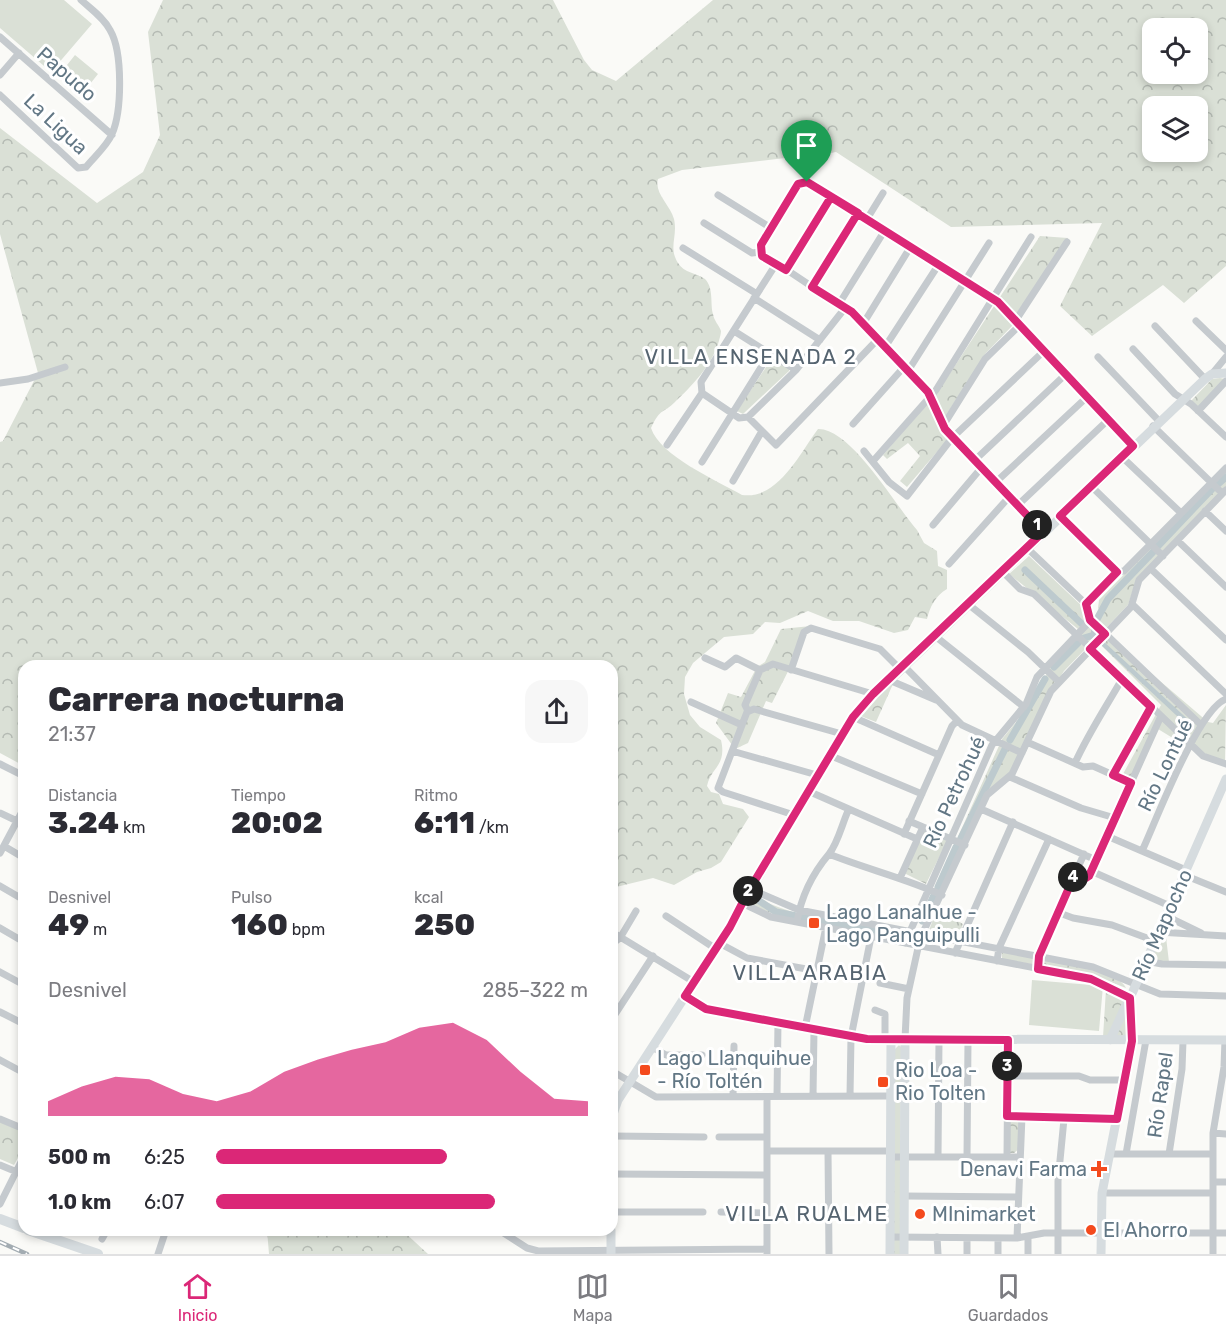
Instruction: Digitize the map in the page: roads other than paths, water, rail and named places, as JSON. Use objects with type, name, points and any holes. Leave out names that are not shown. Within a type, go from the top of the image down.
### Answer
[{"type":"main road","points":[[0,1219],[18,1226]]},
{"type":"main road","points":[[46,1236],[98,1254]]},
{"type":"street","points":[[81,0],[110,29],[117,45],[119,101],[112,135]]},
{"type":"street","name":"Papudo","points":[[0,37],[112,135]]},
{"type":"street","points":[[0,75],[18,53]]},
{"type":"street","name":"La Ligua","points":[[0,94],[80,169],[86,167],[112,135]]},
{"type":"street","points":[[760,252],[761,245],[771,228],[802,181],[858,213],[994,299],[1133,446]]},
{"type":"street","points":[[867,219],[884,193]]},
{"type":"street","points":[[718,195],[771,228]]},
{"type":"street","points":[[786,270],[831,197]]},
{"type":"street","points":[[812,287],[858,213]]},
{"type":"street","points":[[704,223],[752,253],[760,252],[842,306],[863,324],[931,395],[943,426],[952,438],[1043,532]]},
{"type":"street","points":[[702,393],[741,419],[748,417],[796,370],[820,340],[885,230]]},
{"type":"street","points":[[874,460],[931,395],[994,299],[1031,237]]},
{"type":"street","points":[[943,426],[986,359],[1018,322],[1067,242]]},
{"type":"street","points":[[853,424],[906,369],[988,243]]},
{"type":"street","points":[[863,324],[911,246]]},
{"type":"street","points":[[683,248],[820,340]]},
{"type":"street","points":[[668,445],[702,393],[702,382],[776,264]]},
{"type":"street","points":[[885,347],[939,264]]},
{"type":"street","points":[[1196,321],[1226,350]]},
{"type":"street","points":[[1155,326],[1209,376],[1226,374]]},
{"type":"street","points":[[734,330],[796,370]]},
{"type":"street","points":[[748,417],[776,445],[878,339]]},
{"type":"street","points":[[1133,349],[1175,394],[1183,398],[1226,437]]},
{"type":"street","points":[[864,452],[874,460],[889,482],[907,496],[952,438],[1044,351]]},
{"type":"street","points":[[702,462],[770,353]]},
{"type":"street","points":[[1098,357],[1156,424],[1212,483],[1224,492]]},
{"type":"street","points":[[618,1102],[718,946],[853,717],[873,694],[1183,398],[1209,376],[1226,357]]},
{"type":"street","points":[[0,383],[34,377],[65,367]]},
{"type":"street","points":[[975,460],[1066,374]]},
{"type":"street","points":[[1198,411],[1226,381]]},
{"type":"street","points":[[996,482],[1087,396]]},
{"type":"street","points":[[1018,505],[1109,419]]},
{"type":"street","points":[[733,481],[762,431]]},
{"type":"street","points":[[1122,457],[1180,512]]},
{"type":"street","points":[[933,525],[982,467]]},
{"type":"street","points":[[1060,516],[1117,572],[1123,572],[1226,468]]},
{"type":"street","points":[[1091,486],[1163,556]]},
{"type":"street","name":"Río Petrohué","points":[[905,1039],[909,988],[922,934],[989,793],[1010,777],[1046,698],[1132,604],[1138,582],[1224,492]]},
{"type":"street","points":[[948,564],[1010,496]]},
{"type":"street","points":[[1205,512],[1226,531]]},
{"type":"street","points":[[1178,540],[1226,587]]},
{"type":"street","points":[[1027,548],[1086,604],[1090,620],[1200,724]]},
{"type":"street","points":[[1150,569],[1226,640]]},
{"type":"street","points":[[1002,571],[1020,590],[1034,594],[1209,760],[1226,764]]},
{"type":"street","points":[[1086,604],[1117,572]]},
{"type":"street","points":[[968,604],[1059,682]]},
{"type":"street","points":[[1132,604],[1226,694]]},
{"type":"street","name":"Río Petrohué","points":[[905,943],[995,741],[1024,707],[1035,681],[1045,668],[1090,620]]},
{"type":"street","points":[[791,670],[804,633],[809,628],[880,649],[941,702],[957,721],[1022,753]]},
{"type":"street","points":[[935,636],[1024,707]]},
{"type":"street","points":[[705,658],[726,667],[733,659],[737,659],[760,669]]},
{"type":"street","points":[[748,711],[745,705],[760,669],[771,664],[873,694]]},
{"type":"street","points":[[1075,763],[1088,734],[1122,679]]},
{"type":"street","points":[[889,680],[941,702]]},
{"type":"street","name":"Río Lontué","points":[[1142,851],[1200,724],[1220,701],[1226,699]]},
{"type":"street","points":[[691,702],[742,725]]},
{"type":"street","points":[[1113,775],[1151,707]]},
{"type":"street","points":[[794,815],[719,790],[718,783],[748,711],[754,709],[842,734]]},
{"type":"street","points":[[1075,874],[1086,878],[1091,871],[1161,716]]},
{"type":"street","points":[[853,717],[939,755]]},
{"type":"street","points":[[904,834],[952,726],[957,721]]},
{"type":"street","points":[[1027,742],[1086,767],[1094,766],[1131,783]]},
{"type":"street","points":[[732,751],[817,775]]},
{"type":"street","points":[[829,755],[921,794]]},
{"type":"street","points":[[0,764],[18,773]]},
{"type":"street","points":[[1010,777],[1081,808],[1115,818]]},
{"type":"street","name":"Río Mapocho","points":[[1101,1254],[1102,1193],[1132,1041],[1130,998],[1226,779]]},
{"type":"street","points":[[808,791],[848,811],[917,840]]},
{"type":"street","points":[[981,809],[1096,860]]},
{"type":"street","points":[[797,922],[799,910],[818,866],[829,854],[848,811]]},
{"type":"street","points":[[0,813],[18,818]]},
{"type":"street","points":[[909,821],[965,845]]},
{"type":"street","points":[[18,822],[2,850],[18,856]]},
{"type":"street","points":[[955,953],[1013,822]]},
{"type":"street","points":[[900,878],[923,827]]},
{"type":"street","points":[[1107,836],[1226,892]]},
{"type":"street","points":[[997,961],[999,948],[1049,839]]},
{"type":"street","points":[[829,854],[928,888],[942,895]]},
{"type":"street","points":[[1038,969],[1039,956],[1084,854]]},
{"type":"street","points":[[1091,871],[1170,906]]},
{"type":"street","points":[[0,886],[18,896]]},
{"type":"street","points":[[750,890],[799,910],[1093,967],[1135,986],[1165,995],[1226,996]]},
{"type":"street","points":[[742,903],[766,915],[797,922],[1091,979],[1130,998],[1110,1040]]},
{"type":"street","points":[[636,911],[620,938],[694,982]]},
{"type":"street","points":[[1057,912],[1073,918],[1157,936],[1226,936]]},
{"type":"street","points":[[666,916],[718,946],[747,958],[817,971]]},
{"type":"street","points":[[1166,916],[1206,935]]},
{"type":"street","points":[[805,1028],[826,927]]},
{"type":"street","points":[[0,928],[18,938]]},
{"type":"street","points":[[850,1096],[850,1037],[871,937]]},
{"type":"street","points":[[618,1010],[653,956]]},
{"type":"street","points":[[1146,961],[1162,964],[1226,965]]},
{"type":"street","points":[[0,972],[18,982]]},
{"type":"street","points":[[880,983],[909,988]]},
{"type":"street","points":[[685,996],[706,1009],[850,1037],[939,1040],[1225,1040],[1224,1067],[1213,1133],[1213,1254]]},
{"type":"street","points":[[874,1010],[885,1014],[888,1039],[891,1096],[890,1254]]},
{"type":"street","points":[[0,1012],[18,1021]]},
{"type":"street","points":[[777,1096],[778,1022]]},
{"type":"street","points":[[813,1096],[814,1030]]},
{"type":"street","points":[[904,1254],[905,1039]]},
{"type":"street","points":[[938,1157],[939,1040]]},
{"type":"street","points":[[967,1157],[968,1040]]},
{"type":"street","points":[[1007,1156],[1008,1040]]},
{"type":"street","points":[[1126,1154],[1146,1040]]},
{"type":"street","name":"Río Rapel","points":[[1168,1154],[1182,1069],[1183,1041]]},
{"type":"street","points":[[733,1096],[734,1046]]},
{"type":"street","points":[[652,1047],[666,1055],[702,1055]]},
{"type":"street","points":[[734,1058],[752,1057]]},
{"type":"street","points":[[0,1060],[18,1070]]},
{"type":"street","points":[[618,1075],[656,1097],[891,1096]]},
{"type":"street","points":[[1007,1076],[1081,1076],[1090,1080],[1124,1080]]},
{"type":"street","points":[[508,1236],[527,1248],[538,1251],[766,1252],[767,1098]]},
{"type":"street","points":[[1007,1116],[1117,1119]]},
{"type":"street","points":[[1017,1238],[1018,1156],[1022,1116]]},
{"type":"street","points":[[0,1119],[18,1126]]},
{"type":"street","points":[[1058,1254],[1058,1181],[1064,1119]]},
{"type":"street","points":[[1213,1133],[1226,1134]]},
{"type":"street","points":[[618,1136],[704,1137]]},
{"type":"street","points":[[719,1137],[767,1137]]},
{"type":"street","points":[[767,1151],[828,1151],[890,1154],[905,1157],[1018,1156]]},
{"type":"street","points":[[828,1151],[828,1254]]},
{"type":"street","points":[[1110,1154],[1213,1154]]},
{"type":"street","points":[[0,1165],[16,1172]]},
{"type":"street","points":[[0,1204],[18,1168]]},
{"type":"street","points":[[618,1174],[767,1175]]},
{"type":"street","points":[[1213,1182],[1226,1182]]},
{"type":"street","points":[[1102,1193],[1213,1193]]},
{"type":"street","points":[[904,1196],[1018,1197]]},
{"type":"street","points":[[618,1212],[703,1212]]},
{"type":"street","points":[[722,1212],[767,1213]]},
{"type":"street","points":[[890,1237],[1017,1238],[1058,1233],[1226,1233]]},
{"type":"street","points":[[158,1254],[164,1236]]},
{"type":"street","points":[[611,1236],[611,1252]]},
{"type":"street","points":[[1028,1236],[1028,1254]]},
{"type":"street","points":[[937,1237],[938,1254]]},
{"type":"street","points":[[967,1238],[967,1254]]},
{"type":"street","points":[[998,1238],[998,1254]]},
{"type":"waterway","points":[[1218,484],[1226,477]]},
{"type":"waterway","points":[[1158,546],[1212,489]]},
{"type":"waterway","points":[[1096,621],[1108,599],[1153,552]]},
{"type":"waterway","points":[[1025,570],[1082,624]]},
{"type":"waterway","points":[[1084,638],[1094,635],[1095,629]]},
{"type":"waterway","points":[[1054,667],[1078,643]]},
{"type":"waterway","points":[[1010,740],[1045,679]]},
{"type":"waterway","points":[[961,838],[1005,749]]},
{"type":"waterway","points":[[938,887],[956,847]]},
{"type":"waterway","points":[[922,921],[934,895]]},
{"type":"waterway","points":[[755,898],[776,912],[894,935]]},
{"type":"railway","points":[[0,1242],[27,1254]]},
{"type":"place","name":"Lago Lanalhue - Lago Panguipulli","points":[[814,923]]},
{"type":"place","name":"Lago Llanquihue - Río Toltén","points":[[645,1070]]},
{"type":"place","name":"Rio Loa - Rio Tolten","points":[[883,1082]]},
{"type":"place","name":"Denavi Farma","points":[[1099,1169]]},
{"type":"place","name":"MInimarket","points":[[920,1214]]},
{"type":"place","name":"El Ahorro","points":[[1091,1230]]},
{"type":"district","name":"VILLA ENSENADA 2","points":[[751,357]]},
{"type":"district","name":"VILLA ARABIA","points":[[810,973]]},
{"type":"district","name":"VILLA RUALME","points":[[807,1214]]}]
